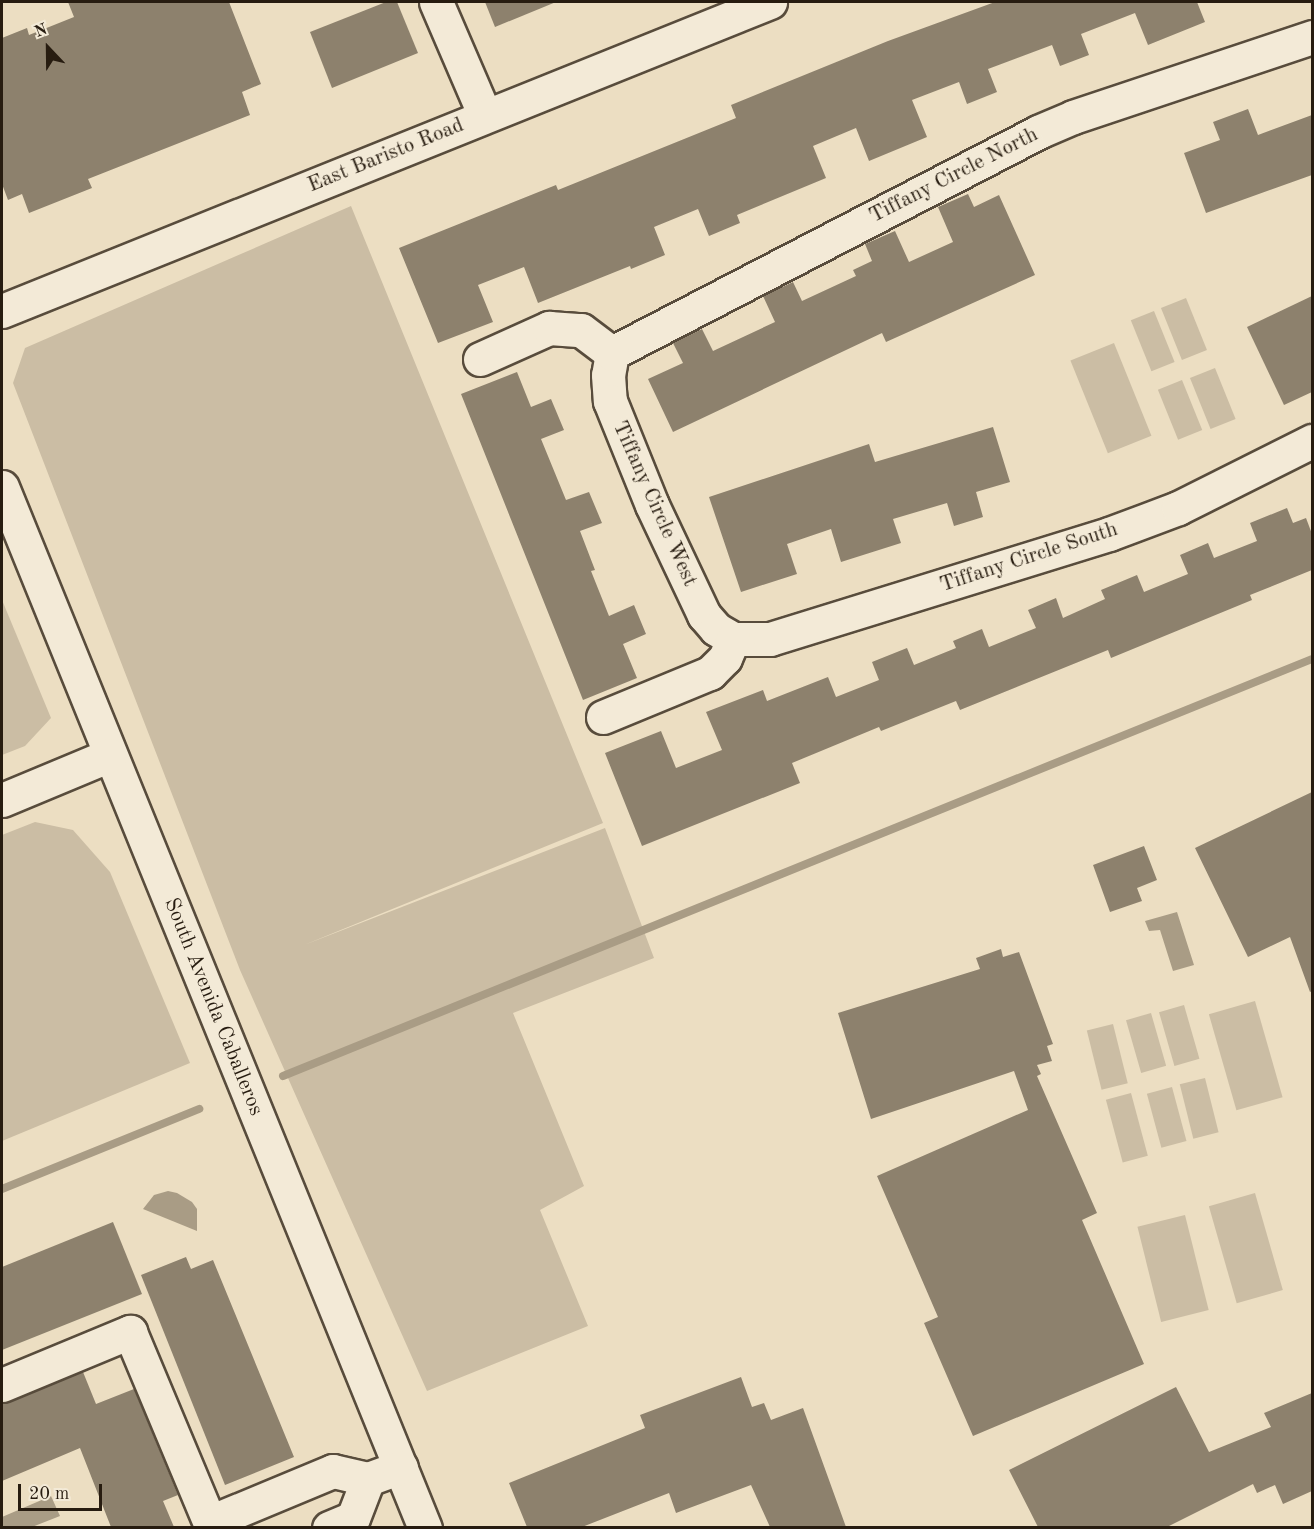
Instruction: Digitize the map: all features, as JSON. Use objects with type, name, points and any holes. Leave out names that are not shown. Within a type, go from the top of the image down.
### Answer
[{"type":"street","points":[[436,2],[485,116]]},
{"type":"street","name":"East Baristo Road","points":[[2,311],[770,2]]},
{"type":"street","name":"Tiffany Circle North","points":[[612,353],[1038,132],[1073,117],[1312,37]]},
{"type":"street","points":[[480,359],[549,328],[581,330],[612,353]]},
{"type":"street","name":"Tiffany Circle West","points":[[612,353],[608,375],[610,401],[651,505],[704,615],[716,629],[733,639]]},
{"type":"street","name":"Tiffany Circle South","points":[[733,639],[770,639],[1109,534],[1178,507],[1312,441]]},
{"type":"street","name":"South Avenida Caballeros","points":[[2,487],[425,1527]]},
{"type":"street","points":[[603,717],[710,673],[725,658],[733,639]]},
{"type":"street","points":[[2,800],[110,755]]},
{"type":"street","points":[[2,1385],[130,1332],[211,1525],[333,1471],[368,1479],[401,1467]]},
{"type":"street","points":[[329,1527],[352,1518],[368,1479]]},
{"type":"shaded area","points":[[351,206],[603,823],[304,945],[605,828],[654,958],[513,1013],[584,1186],[540,1210],[588,1326],[427,1391],[240,970],[13,383],[25,348]]},
{"type":"shaded area","points":[[1186,298],[1207,350],[1182,360],[1161,308]]},
{"type":"shaded area","points":[[1154,311],[1175,362],[1151,371],[1131,320]]},
{"type":"shaded area","points":[[1114,343],[1151,436],[1108,453],[1070,361]]},
{"type":"shaded area","points":[[1215,368],[1236,419],[1211,429],[1190,378]]},
{"type":"shaded area","points":[[1182,380],[1202,430],[1178,440],[1158,390]]},
{"type":"shaded area","points":[[2,600],[51,718],[25,746],[2,755]]},
{"type":"shaded area","points":[[35,822],[73,830],[110,872],[190,1063],[2,1141],[2,835]]},
{"type":"shaded area","points":[[1177,912],[1194,965],[1173,971],[1160,930],[1149,931],[1145,921]]},
{"type":"shaded area","points":[[1255,1001],[1283,1097],[1236,1110],[1209,1014]]},
{"type":"shaded area","points":[[1184,1005],[1199,1059],[1174,1066],[1159,1012]]},
{"type":"shaded area","points":[[1151,1013],[1166,1066],[1141,1073],[1126,1020]]},
{"type":"shaded area","points":[[1113,1024],[1128,1083],[1102,1090],[1087,1031]]},
{"type":"shaded area","points":[[1205,1078],[1219,1132],[1193,1139],[1180,1084]]},
{"type":"shaded area","points":[[1172,1087],[1186,1141],[1161,1148],[1147,1094]]},
{"type":"shaded area","points":[[1131,1093],[1148,1156],[1123,1163],[1106,1100]]},
{"type":"shaded area","points":[[168,1191],[177,1193],[192,1202],[197,1209],[197,1231],[143,1209],[154,1195]]},
{"type":"shaded area","points":[[1255,1193],[1283,1290],[1237,1303],[1209,1206]]},
{"type":"shaded area","points":[[1185,1215],[1209,1310],[1161,1322],[1137,1227]]},
{"type":"shaded area","points":[[51,1496],[60,1516],[32,1527],[2,1527],[2,1517]]},
{"type":"building","points":[[68,2],[229,2],[261,84],[242,92],[250,115],[88,179],[92,188],[29,213],[22,194],[8,200],[2,184],[2,38],[27,28],[29,35],[74,17]]},
{"type":"building","points":[[386,2],[397,2],[418,53],[332,88],[310,32]]},
{"type":"building","points":[[485,2],[556,2],[495,27]]},
{"type":"building","points":[[995,2],[1197,2],[1205,22],[1148,45],[1135,13],[1081,34],[1089,55],[1060,66],[1052,45],[988,69],[997,92],[967,104],[959,82],[912,100],[927,137],[869,161],[856,128],[813,146],[826,178],[737,215],[740,223],[709,236],[698,209],[654,227],[665,255],[631,269],[630,266],[538,303],[524,267],[478,285],[493,322],[438,343],[399,248],[556,185],[558,190],[736,118],[731,105],[888,41]]},
{"type":"building","points":[[1248,109],[1258,135],[1312,115],[1312,175],[1206,213],[1184,153],[1220,140],[1213,122]]},
{"type":"building","points":[[968,194],[974,207],[999,195],[1035,275],[886,342],[882,333],[673,432],[648,379],[683,363],[673,343],[702,329],[713,351],[775,322],[763,296],[793,282],[802,301],[856,276],[853,270],[872,261],[865,244],[895,231],[909,262],[953,242],[938,207]]},
{"type":"building","points":[[1312,296],[1312,392],[1284,405],[1247,327]]},
{"type":"building","points":[[517,372],[531,407],[551,399],[564,430],[541,439],[566,500],[589,492],[602,523],[580,531],[595,570],[591,571],[609,616],[634,605],[646,634],[623,644],[637,678],[583,700],[461,394]]},
{"type":"building","points":[[993,427],[1010,482],[976,492],[983,517],[954,526],[947,503],[893,519],[901,543],[841,562],[831,529],[787,544],[797,574],[741,592],[709,497],[869,444],[875,462]]},
{"type":"building","points":[[1287,508],[1293,523],[1306,518],[1312,534],[1312,570],[1250,595],[1252,600],[1111,658],[1108,650],[960,710],[956,701],[881,731],[879,727],[792,763],[800,783],[642,846],[605,753],[661,731],[676,768],[722,750],[706,712],[763,690],[767,701],[828,677],[836,697],[879,680],[872,662],[907,648],[914,665],[956,648],[953,641],[982,629],[989,647],[1036,628],[1028,610],[1056,598],[1063,618],[1105,599],[1101,590],[1137,575],[1144,592],[1188,574],[1180,555],[1208,543],[1214,558],[1257,541],[1250,523]]},
{"type":"building","points":[[1312,792],[1312,991],[1310,992],[1290,937],[1248,957],[1195,848]]},
{"type":"building","points":[[1144,846],[1157,880],[1137,888],[1142,901],[1110,912],[1093,865]]},
{"type":"building","points":[[1001,949],[1003,957],[1019,952],[1053,1044],[1047,1046],[1052,1061],[1037,1065],[1041,1074],[1037,1076],[1097,1213],[1082,1220],[1144,1364],[973,1436],[924,1323],[938,1317],[877,1176],[1028,1110],[1014,1071],[871,1119],[838,1013],[980,969],[976,958]]},
{"type":"building","points":[[113,1222],[142,1294],[2,1350],[2,1267]]},
{"type":"building","points":[[186,1257],[191,1269],[213,1260],[294,1457],[225,1485],[141,1275]]},
{"type":"building","points":[[83,1372],[96,1404],[134,1389],[178,1495],[163,1501],[174,1527],[111,1527],[80,1448],[2,1481],[2,1403]]},
{"type":"building","points":[[741,1377],[752,1407],[764,1403],[771,1420],[803,1408],[846,1527],[770,1527],[751,1485],[676,1513],[669,1493],[582,1527],[527,1527],[509,1483],[645,1428],[640,1415]]},
{"type":"building","points":[[1176,1387],[1209,1452],[1271,1427],[1264,1413],[1312,1393],[1312,1491],[1283,1504],[1275,1485],[1257,1493],[1253,1484],[1167,1527],[1038,1527],[1009,1470]]},
{"type":"waterway","points":[[283,1076],[1312,659]]},
{"type":"waterway","points":[[2,1189],[199,1109]]}]
